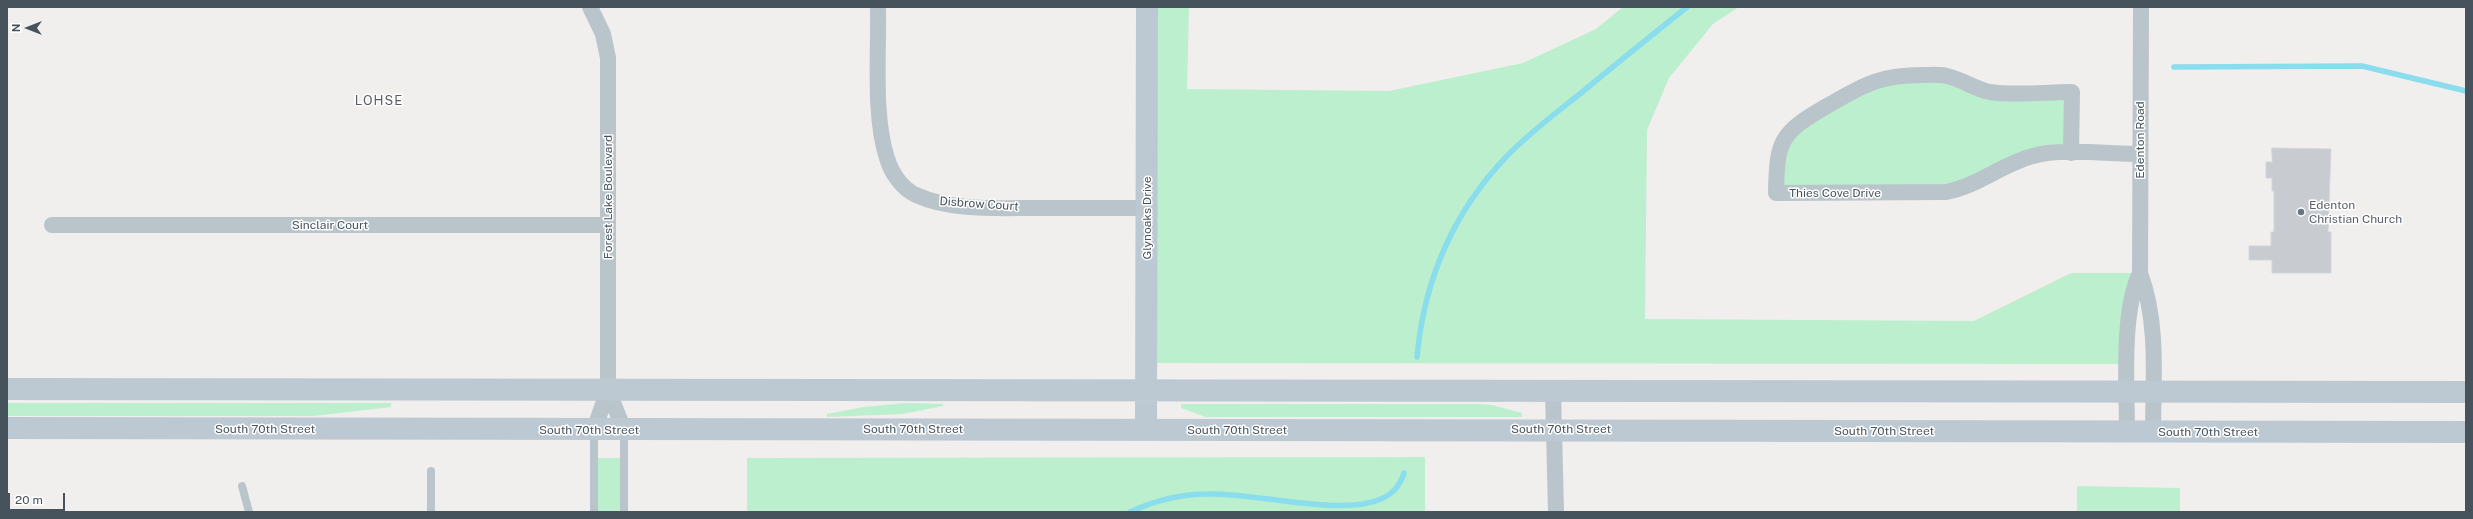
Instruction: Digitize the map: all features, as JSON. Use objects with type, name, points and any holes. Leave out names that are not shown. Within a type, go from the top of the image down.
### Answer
[{"type":"main road","name":"Glynoaks Drive","points":[[1146,429],[1147,7]]},
{"type":"main road","points":[[7,389],[2466,392]]},
{"type":"main road","name":"South 70th Street","points":[[7,428],[594,430],[1554,429],[2466,432]]},
{"type":"street","name":"Forest Lake Boulevard","points":[[590,7],[604,34],[608,58],[608,390],[594,430]]},
{"type":"street","name":"Disbrow Court","points":[[878,7],[882,132],[887,157],[894,173],[906,188],[915,195],[940,203],[975,206],[1147,208]]},
{"type":"street","name":"Edenton Road","points":[[2141,7],[2140,273],[2146,291],[2151,318],[2153,432]]},
{"type":"street","name":"Thies Cove Drive","points":[[2072,153],[2072,92],[1998,92],[1978,89],[1961,79],[1945,75],[1888,76],[1864,85],[1798,123],[1787,133],[1780,147],[1777,159],[1776,193],[1946,192],[1964,189],[2017,161],[2034,155],[2072,153],[2140,154]]},
{"type":"street","name":"Sinclair Court","points":[[52,225],[608,225]]},
{"type":"street","name":"Edenton Road","points":[[2127,432],[2130,304],[2134,284],[2140,273]]},
{"type":"street","name":"Forest Lake Boulevard","points":[[608,390],[624,430]]},
{"type":"street","points":[[1553,390],[1556,512]]},
{"type":"lane","name":"Forest Lake Boulevard","points":[[594,430],[594,512]]},
{"type":"lane","name":"Forest Lake Boulevard","points":[[624,430],[624,512]]},
{"type":"lane","points":[[431,471],[431,512]]},
{"type":"lane","points":[[242,486],[249,512]]},
{"type":"green space","points":[[1147,7],[1189,7],[1187,89],[1389,91],[1523,63],[1596,29],[1623,7],[1739,7],[1713,24],[1669,78],[1647,130],[1645,319],[1974,321],[2071,273],[2140,273],[2128,364],[1146,363]]},
{"type":"green space","points":[[1904,75],[1978,89],[2072,92],[2071,153],[2053,153],[1964,189],[1776,193],[1787,133]]},
{"type":"green space","points":[[7,403],[391,403],[391,407],[314,416],[7,416]]},
{"type":"green space","points":[[906,403],[943,404],[943,406],[902,414],[827,417],[827,414],[864,407]]},
{"type":"green space","points":[[1181,404],[1479,404],[1492,405],[1522,413],[1522,417],[1206,417],[1181,408]]},
{"type":"green space","points":[[1425,457],[1425,512],[747,512],[747,458]]},
{"type":"green space","points":[[594,458],[624,458],[624,512],[594,512]]},
{"type":"green space","points":[[2077,486],[2180,488],[2180,512],[2077,512]]},
{"type":"building","name":"Edenton Christian Church","points":[[2272,148],[2331,149],[2328,232],[2331,232],[2331,273],[2272,273],[2272,260],[2249,260],[2249,246],[2271,246],[2271,232],[2274,232],[2274,191],[2272,191],[2272,178],[2266,178],[2266,162],[2272,162]]},
{"type":"waterway","points":[[1417,357],[1426,301],[1434,275],[1444,249],[1471,200],[1507,156],[1533,131],[1687,7]]},
{"type":"waterway","points":[[2174,67],[2362,66],[2466,91]]},
{"type":"waterway","points":[[1130,512],[1167,499],[1197,494],[1226,494],[1320,505],[1343,506],[1364,504],[1389,495],[1398,486],[1404,473]]},
{"type":"place","name":"Edenton Christian Church","points":[[2301,212]]},
{"type":"district","name":"LOHSE","points":[[379,101]]}]
